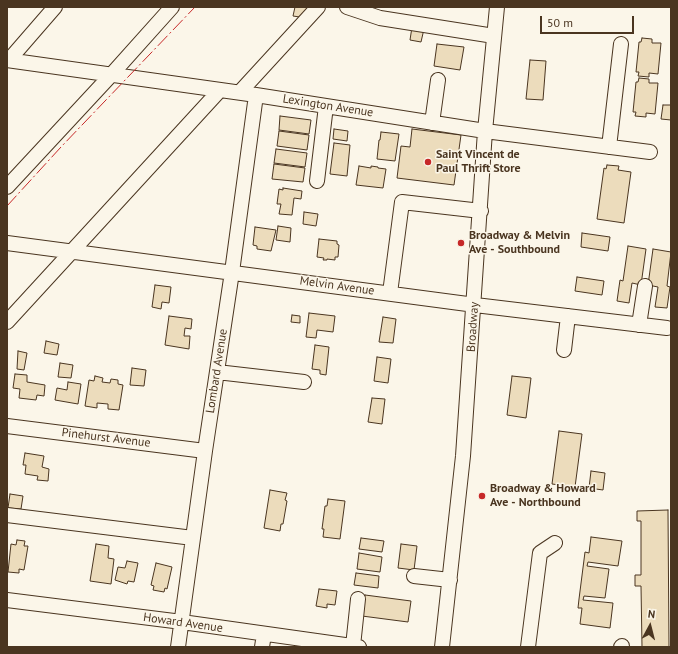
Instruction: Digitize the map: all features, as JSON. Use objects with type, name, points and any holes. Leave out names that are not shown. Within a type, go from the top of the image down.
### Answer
[{"type":"street","points":[[8,60],[55,7]]},
{"type":"street","points":[[7,187],[172,7]]},
{"type":"street","points":[[240,92],[318,7]]},
{"type":"street","points":[[347,7],[380,18],[494,36]]},
{"type":"street","name":"Broadway","points":[[442,647],[464,456],[475,305],[485,131],[497,7]]},
{"type":"street","points":[[609,147],[622,44]]},
{"type":"street","name":"Lexington Avenue","points":[[8,60],[240,92],[485,131],[650,152]]},
{"type":"street","points":[[432,123],[438,80]]},
{"type":"street","points":[[7,322],[220,90]]},
{"type":"street","name":"Lombard Avenue","points":[[178,647],[256,95]]},
{"type":"street","points":[[317,180],[326,106]]},
{"type":"street","points":[[390,294],[402,202],[481,211]]},
{"type":"street","name":"Melvin Avenue","points":[[7,242],[390,294],[667,328]]},
{"type":"street","points":[[639,325],[645,286]]},
{"type":"street","points":[[564,350],[568,316]]},
{"type":"street","points":[[217,372],[304,382]]},
{"type":"street","name":"Pinehurst Avenue","points":[[7,426],[205,451]]},
{"type":"street","points":[[7,515],[193,538]]},
{"type":"street","points":[[526,637],[540,553],[555,543]]},
{"type":"street","points":[[414,576],[450,580]]},
{"type":"street","points":[[356,647],[358,599]]},
{"type":"street","name":"Howard Avenue","points":[[7,600],[182,622],[263,640],[356,647]]},
{"type":"building","points":[[295,7],[313,7],[306,18],[293,16]]},
{"type":"building","points":[[412,27],[424,29],[421,42],[410,40]]},
{"type":"building","points":[[642,38],[652,39],[652,43],[661,43],[658,74],[649,73],[649,77],[638,76],[639,72],[636,72],[639,42],[641,42]]},
{"type":"building","points":[[437,44],[464,47],[460,70],[434,66]]},
{"type":"building","points":[[530,60],[546,61],[543,100],[526,99]]},
{"type":"building","points":[[639,78],[649,79],[649,83],[658,83],[655,114],[646,113],[646,117],[635,116],[636,112],[633,112],[636,82],[638,82]]},
{"type":"building","points":[[663,105],[671,105],[671,120],[661,119]]},
{"type":"building","points":[[280,116],[311,120],[309,134],[279,130]]},
{"type":"building","points":[[334,129],[348,131],[347,141],[333,139]]},
{"type":"building","name":"Saint Vincent de Paul Thrift Store","points":[[412,129],[461,135],[454,185],[397,178],[401,146],[410,147]]},
{"type":"building","points":[[279,131],[309,135],[307,150],[277,146]]},
{"type":"building","points":[[381,132],[399,134],[395,161],[377,159]]},
{"type":"building","points":[[334,143],[350,145],[347,176],[330,174]]},
{"type":"building","points":[[276,149],[307,153],[305,167],[274,163]]},
{"type":"building","points":[[274,164],[305,168],[303,182],[272,179]]},
{"type":"building","points":[[607,165],[619,166],[618,170],[631,172],[624,223],[597,219],[604,168],[606,169]]},
{"type":"building","points":[[359,166],[371,168],[371,166],[386,169],[383,188],[356,185]]},
{"type":"building","points":[[283,188],[302,191],[301,199],[294,198],[292,215],[279,214],[281,204],[277,204],[279,189],[283,190]]},
{"type":"building","points":[[304,212],[318,214],[316,226],[303,224]]},
{"type":"building","points":[[278,226],[291,228],[290,242],[276,240]]},
{"type":"building","points":[[255,227],[276,230],[271,251],[257,249],[257,246],[253,245]]},
{"type":"building","points":[[582,233],[610,237],[608,251],[581,247]]},
{"type":"building","points":[[319,239],[337,241],[337,244],[339,245],[338,257],[335,257],[335,260],[323,260],[324,258],[317,257]]},
{"type":"building","points":[[628,246],[646,249],[641,285],[632,283],[629,303],[617,301],[620,280],[623,281]]},
{"type":"building","points":[[653,249],[671,252],[667,286],[670,287],[667,308],[655,307],[658,287],[648,285]]},
{"type":"building","points":[[577,277],[604,281],[602,295],[575,291]]},
{"type":"building","points":[[155,285],[171,287],[169,303],[162,302],[161,309],[152,307]]},
{"type":"building","points":[[309,313],[335,316],[333,332],[317,330],[316,338],[306,337]]},
{"type":"building","points":[[292,315],[300,316],[300,323],[291,322]]},
{"type":"building","points":[[169,316],[192,319],[191,329],[185,328],[184,336],[190,336],[189,349],[165,345]]},
{"type":"building","points":[[383,317],[396,319],[393,343],[379,342]]},
{"type":"building","points":[[46,341],[59,344],[57,355],[44,353]]},
{"type":"building","points":[[315,345],[329,347],[326,375],[320,374],[320,370],[312,369]]},
{"type":"building","points":[[18,351],[27,353],[24,370],[17,369]]},
{"type":"building","points":[[377,357],[391,359],[388,383],[374,381]]},
{"type":"building","points":[[60,363],[73,365],[71,378],[58,377]]},
{"type":"building","points":[[132,368],[146,370],[144,386],[130,385]]},
{"type":"building","points":[[15,374],[27,375],[27,382],[45,385],[44,396],[37,395],[36,400],[19,398],[20,389],[13,388]]},
{"type":"building","points":[[95,376],[103,378],[102,382],[110,383],[111,379],[118,380],[118,384],[123,385],[119,410],[108,409],[108,404],[97,403],[97,408],[85,406],[89,380],[94,381]]},
{"type":"building","points":[[512,376],[531,378],[526,418],[507,415]]},
{"type":"building","points":[[68,382],[81,384],[78,404],[55,400],[57,388],[67,390]]},
{"type":"building","points":[[372,398],[385,399],[382,424],[368,422]]},
{"type":"building","points":[[559,431],[582,434],[575,487],[552,484]]},
{"type":"building","points":[[25,453],[44,456],[42,467],[49,469],[48,481],[37,480],[38,476],[25,474],[26,465],[23,465]]},
{"type":"building","points":[[591,471],[605,473],[603,490],[589,488]]},
{"type":"building","points":[[270,490],[287,493],[283,524],[281,524],[280,531],[264,528]]},
{"type":"building","points":[[10,494],[23,496],[21,509],[8,508]]},
{"type":"building","points":[[328,499],[345,501],[340,539],[323,537],[324,529],[322,529],[325,506],[327,506]]},
{"type":"building","points":[[668,510],[669,647],[642,647],[641,586],[635,586],[635,575],[641,575],[641,521],[637,521],[637,511]]},
{"type":"building","points":[[591,537],[622,541],[618,566],[588,562],[587,566],[609,569],[605,598],[584,596],[583,600],[613,603],[610,628],[580,624],[582,608],[578,608],[579,599],[585,552],[589,553]]},
{"type":"building","points":[[361,538],[384,541],[382,552],[359,549]]},
{"type":"building","points":[[17,540],[25,541],[24,546],[28,546],[24,570],[19,569],[19,573],[8,572],[11,544],[16,545]]},
{"type":"building","points":[[96,544],[109,546],[108,558],[114,559],[111,584],[90,581]]},
{"type":"building","points":[[401,544],[417,546],[414,570],[398,568]]},
{"type":"building","points":[[359,553],[382,557],[380,572],[357,569]]},
{"type":"building","points":[[127,561],[138,563],[134,582],[128,581],[127,584],[115,580],[118,567],[125,568]]},
{"type":"building","points":[[156,563],[172,567],[167,589],[165,588],[164,592],[153,590],[154,586],[151,585]]},
{"type":"building","points":[[356,573],[379,576],[378,588],[354,585]]},
{"type":"building","points":[[319,589],[337,591],[335,605],[327,604],[327,608],[316,606]]},
{"type":"building","points":[[365,595],[411,601],[408,622],[362,616]]},
{"type":"power","points":[[7,206],[61,147],[195,7]]},
{"type":"place","name":"Saint Vincent de Paul Thrift Store","points":[[428,162]]},
{"type":"place","name":"Broadway & Melvin Ave - Southbound","points":[[461,243]]},
{"type":"place","name":"Broadway & Howard Ave - Northbound","points":[[482,496]]}]
